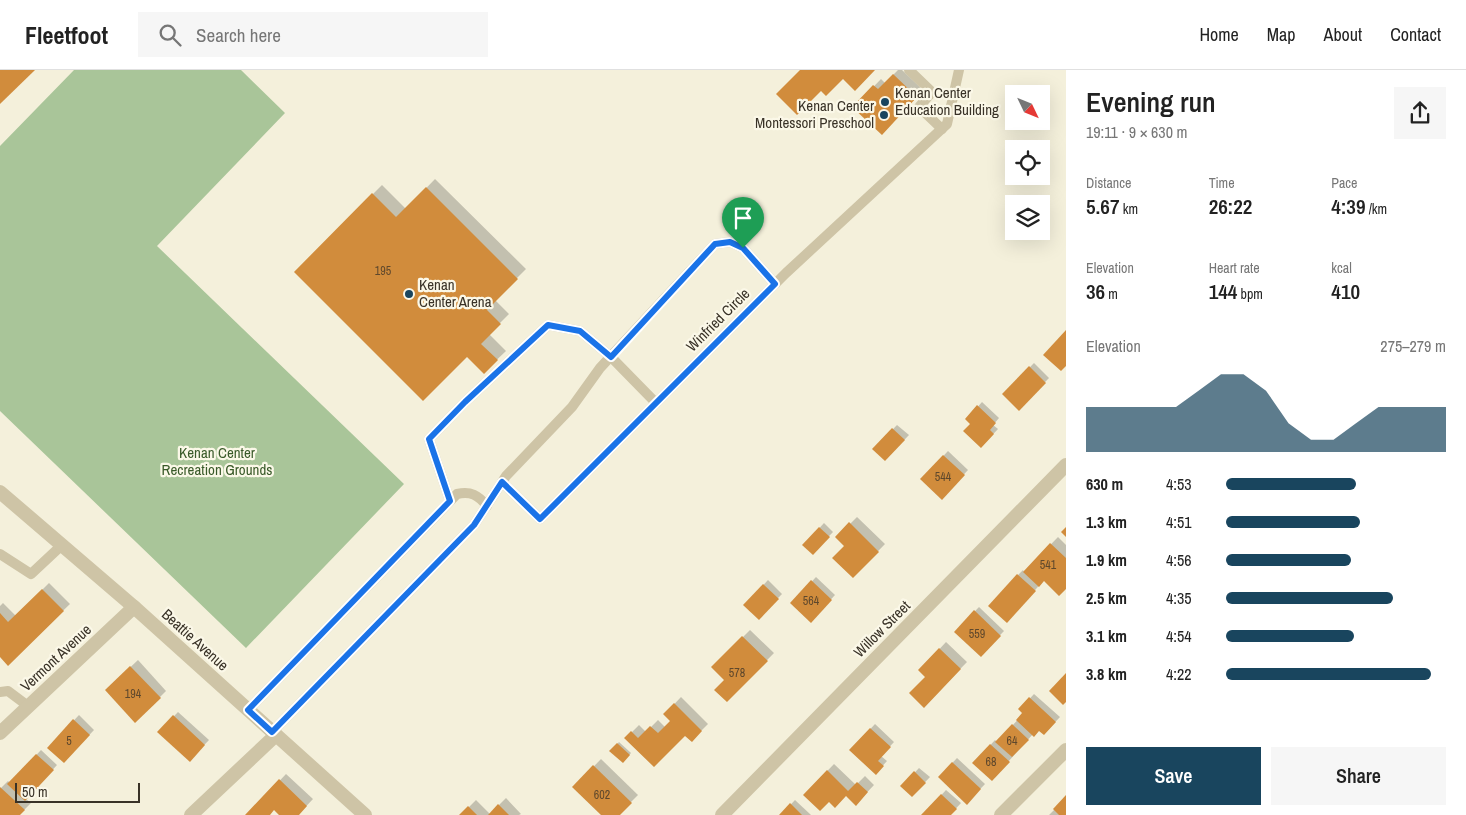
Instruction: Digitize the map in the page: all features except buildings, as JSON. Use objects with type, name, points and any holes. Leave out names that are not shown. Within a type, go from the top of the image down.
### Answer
[{"type":"street","name":"Willow Street","points":[[722,815],[1066,465]]},
{"type":"street","name":"Beattie Avenue","points":[[0,492],[134,607],[365,815]]},
{"type":"street","name":"Vermont Avenue","points":[[0,733],[134,607]]},
{"type":"street","points":[[191,815],[274,733]]},
{"type":"street","points":[[1001,815],[1066,750]]},
{"type":"lane","points":[[910,70],[932,92],[919,107],[942,129]]},
{"type":"lane","name":"Winfried Circle","points":[[502,482],[540,519],[775,284],[947,124],[959,70]]},
{"type":"lane","points":[[274,733],[474,525],[506,476],[572,407],[600,368],[715,244],[730,242],[743,248],[775,284]]},
{"type":"lane","points":[[450,501],[429,439],[465,402],[548,325],[580,331],[611,357],[656,403]]},
{"type":"lane","points":[[248,710],[457,494],[468,492],[479,497],[487,506]]},
{"type":"lane","points":[[0,554],[31,574],[62,545]]},
{"type":"lane","points":[[0,692],[8,691],[28,706]]},
{"type":"green space","name":"Kenan Center Recreation Grounds","points":[[74,70],[241,70],[285,113],[157,246],[404,484],[246,648],[0,411],[0,146]]},
{"type":"place","name":"Kenan Center Education Building","points":[[885,102]]},
{"type":"place","name":"Kenan Center Montessori Preschool","points":[[884,115]]},
{"type":"place","name":"Kenan Center Arena","points":[[409,294]]},
{"type":"route","points":[[730,242],[743,248],[775,284],[540,519],[502,482],[474,525],[272,732],[248,710],[450,501],[429,439],[465,402],[548,325],[580,331],[611,357],[715,244],[730,242]]}]
